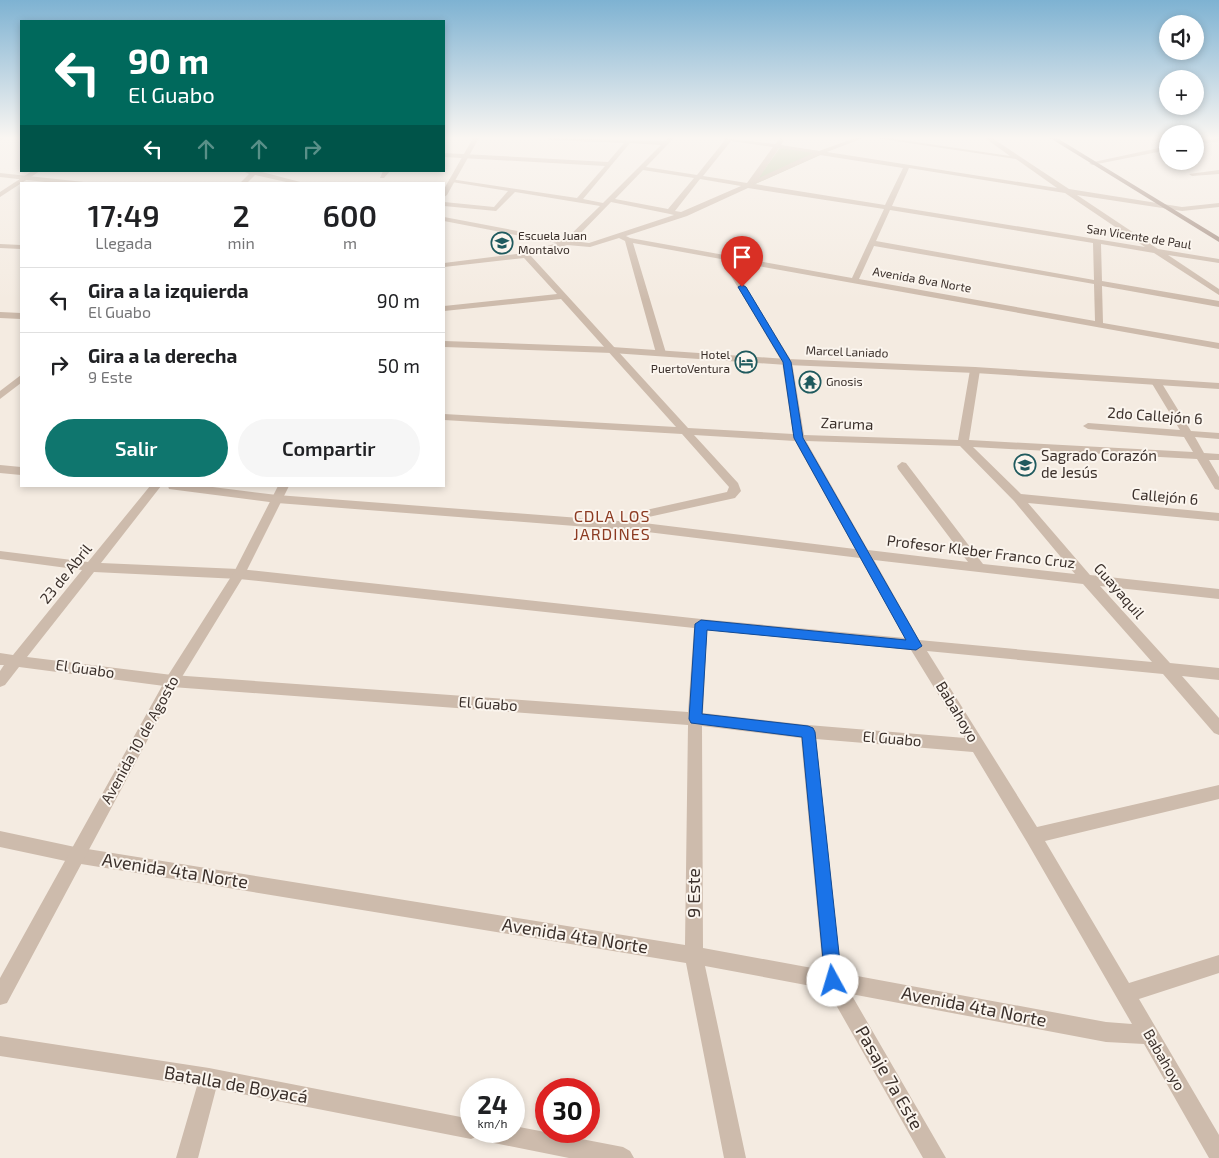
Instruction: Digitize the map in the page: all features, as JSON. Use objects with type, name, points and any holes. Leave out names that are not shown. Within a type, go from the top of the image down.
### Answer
[{"type":"main road","points":[[1140,192],[1219,240]]},
{"type":"main road","points":[[1155,192],[1219,230]]},
{"type":"street","points":[[445,204],[496,209],[511,192]]},
{"type":"street","points":[[526,192],[684,214]]},
{"type":"street","points":[[579,200],[586,192]]},
{"type":"street","points":[[445,265],[526,255],[567,243],[619,192]]},
{"type":"street","points":[[670,212],[686,192]]},
{"type":"street","points":[[445,218],[567,243],[590,245],[625,238],[736,192]]},
{"type":"street","name":"San Vicente de Paul","points":[[788,192],[1219,261]]},
{"type":"street","points":[[855,280],[894,192]]},
{"type":"street","points":[[1069,192],[1219,293]]},
{"type":"street","points":[[1084,192],[1159,204],[1186,211],[1219,210]]},
{"type":"street","points":[[1186,211],[1219,205]]},
{"type":"street","points":[[625,238],[662,353]]},
{"type":"street","name":"Avenida 8va Norte","points":[[625,238],[1219,346]]},
{"type":"street","points":[[1097,242],[1099,324]]},
{"type":"street","points":[[872,243],[1219,304]]},
{"type":"street","points":[[0,246],[20,247]]},
{"type":"street","points":[[526,255],[734,486],[735,492],[731,495],[641,515],[637,517],[640,527]]},
{"type":"street","name":"Babahoyo","points":[[724,257],[787,362],[799,438],[916,646],[1033,836],[1219,1155]]},
{"type":"street","points":[[445,309],[564,296]]},
{"type":"street","points":[[0,314],[20,316]]},
{"type":"street","name":"Marcel Laniado","points":[[445,344],[612,350],[787,362],[975,370],[1219,386]]},
{"type":"street","points":[[963,443],[975,370]]},
{"type":"street","points":[[0,385],[19,382]]},
{"type":"street","points":[[0,396],[19,382]]},
{"type":"street","points":[[1156,382],[1219,486]]},
{"type":"street","name":"Zaruma","points":[[445,417],[799,438],[963,443],[1219,457]]},
{"type":"street","name":"2do Callejón 6","points":[[1088,426],[1219,436]]},
{"type":"street","name":"Guayaquil","points":[[963,443],[1018,498],[1088,581],[1219,728]]},
{"type":"street","points":[[902,466],[979,568]]},
{"type":"street","points":[[0,469],[20,471]]},
{"type":"street","name":"23 de Abril","points":[[0,682],[155,487]]},
{"type":"street","name":"Profesor Kleber Franco Cruz","points":[[181,487],[277,499],[640,527],[1088,581],[1219,594]]},
{"type":"street","name":"Avenida 10 de Agosto","points":[[0,996],[75,855],[172,681],[239,574],[283,487]]},
{"type":"street","name":"Callejón 6","points":[[1018,498],[1219,517]]},
{"type":"street","points":[[0,555],[92,567],[239,574],[916,646],[1168,671],[1219,674]]},
{"type":"street","name":"9 Este","points":[[701,624],[695,719],[694,955],[735,1158]]},
{"type":"street","name":"El Guabo","points":[[0,659],[172,681],[695,719],[808,732],[977,746]]},
{"type":"street","name":"Pasaje 7a Este","points":[[808,732],[833,981],[935,1158]]},
{"type":"street","points":[[1033,836],[1219,792]]},
{"type":"street","name":"Avenida 4ta Norte","points":[[0,839],[75,855],[694,955],[1106,1032],[1149,1035]]},
{"type":"street","points":[[1125,994],[1219,964]]},
{"type":"street","name":"Batalla de Boyacá","points":[[0,1046],[209,1078],[460,1127]]},
{"type":"street","points":[[187,1158],[209,1078]]},
{"type":"street","points":[[525,1139],[623,1158]]},
{"type":"place","name":"Escuela Juan Montalvo","points":[[502,243]]},
{"type":"place","name":"Hotel PuertoVentura","points":[[746,362]]},
{"type":"place","name":"Gnosis","points":[[810,382]]},
{"type":"place","name":"Sagrado Corazón de Jesús","points":[[1025,465]]},
{"type":"district","name":"CDLA LOS JARDINES","points":[[612,525]]},
{"type":"route","points":[[742,287],[787,362],[799,438],[916,646],[701,624],[695,719],[808,732],[833,981]]}]
